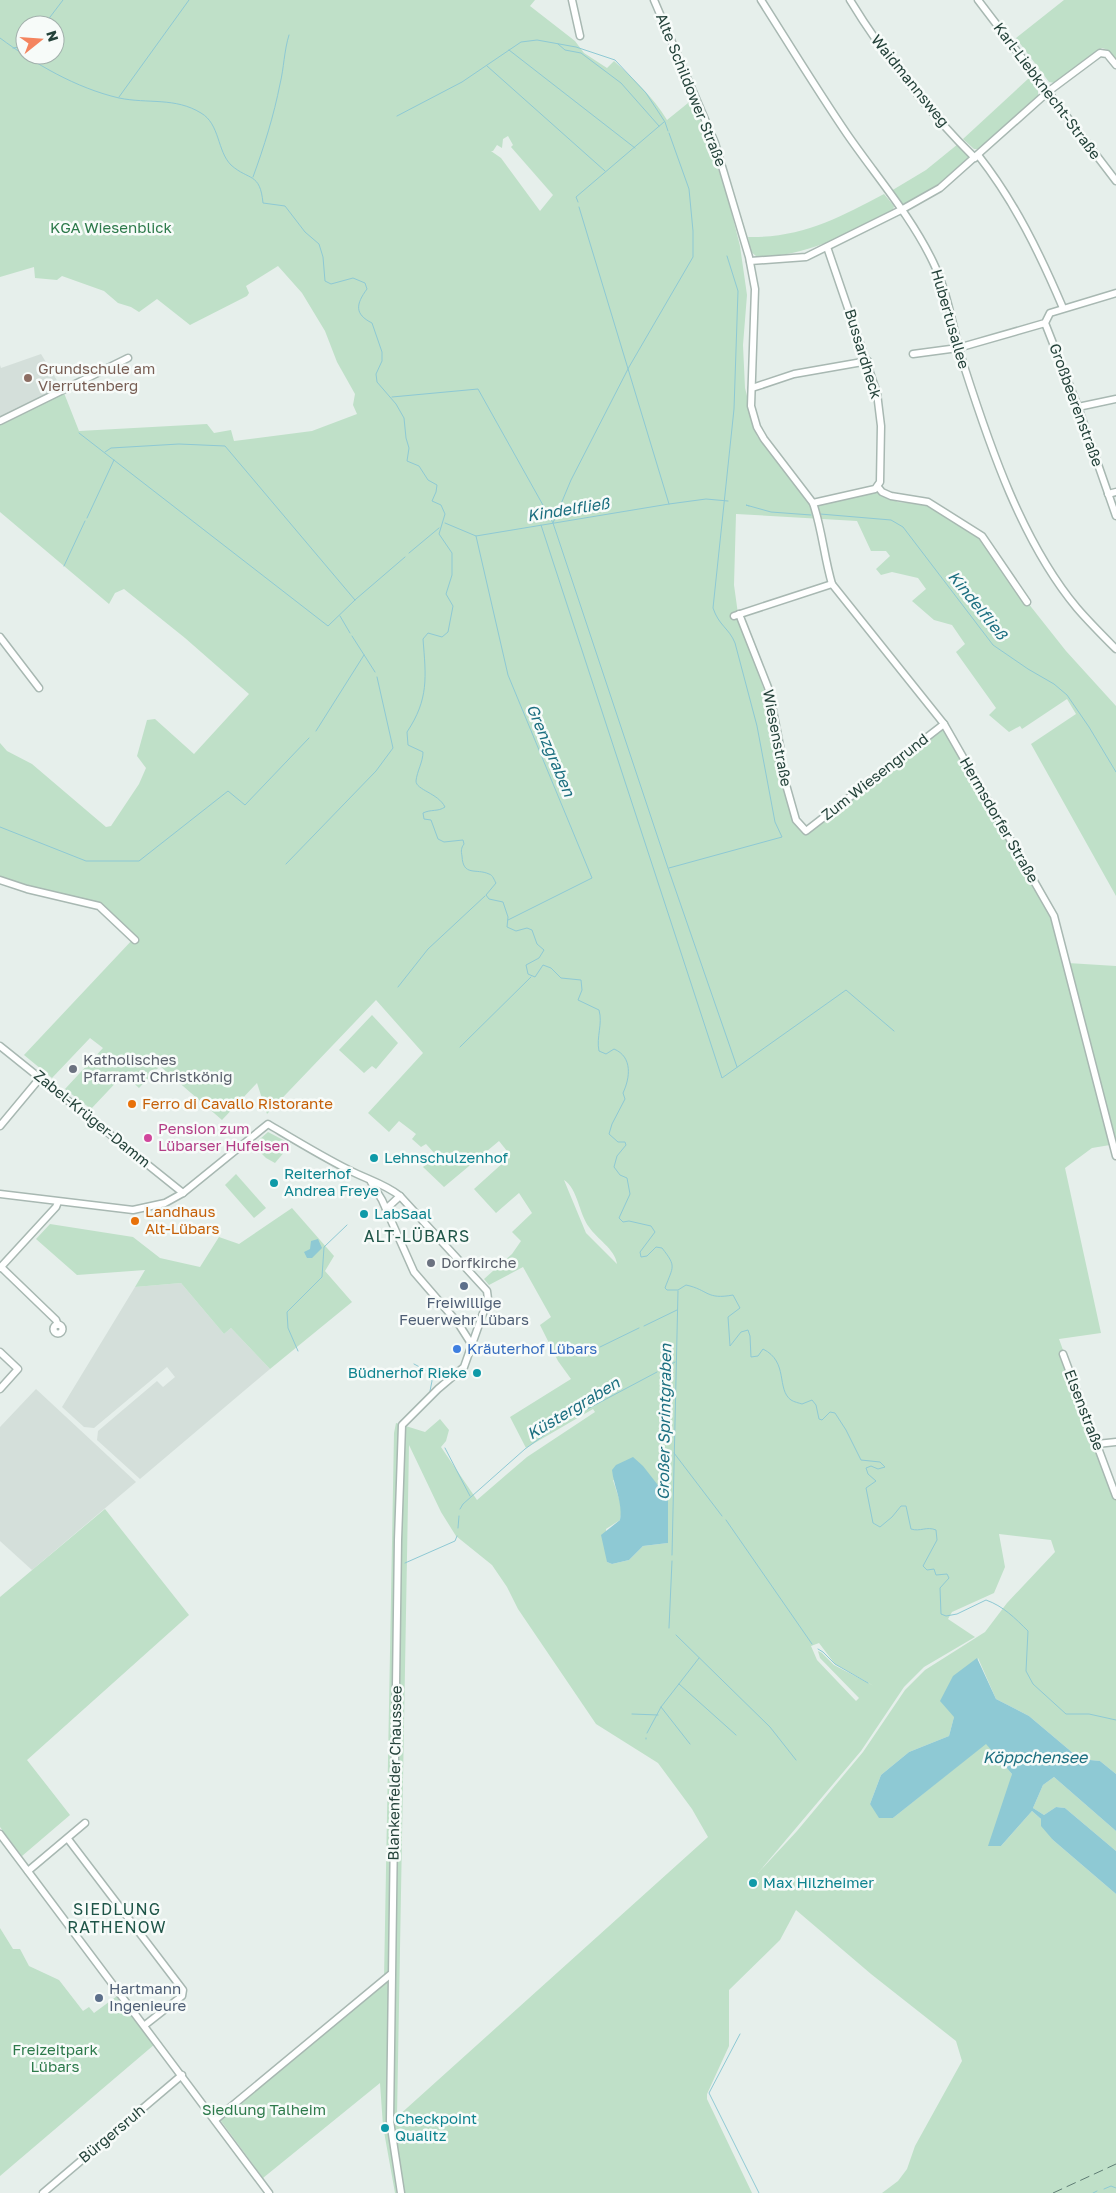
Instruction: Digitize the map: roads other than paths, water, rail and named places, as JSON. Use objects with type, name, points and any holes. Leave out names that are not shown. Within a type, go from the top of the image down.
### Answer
[{"type":"street","points":[[572,0],[580,36]]},
{"type":"street","name":"Alte Schildower Straße","points":[[654,0],[715,143],[750,261],[755,289],[751,406],[759,433],[814,503],[818,516]]},
{"type":"street","name":"Hubertusallee","points":[[761,0],[846,133],[917,231],[934,264],[951,310],[958,348],[981,420],[1015,504],[1030,534],[1077,607],[1116,649]]},
{"type":"street","name":"Waidmannsweg","points":[[850,0],[861,18],[921,98],[994,176],[1021,218],[1046,267],[1063,308]]},
{"type":"street","name":"Karl-Liebknecht-Straße","points":[[978,0],[1116,181]]},
{"type":"street","points":[[750,261],[806,257],[901,210],[944,185],[1048,91],[1100,53],[1107,54],[1116,65]]},
{"type":"street","name":"Bussardheck","points":[[827,247],[868,361],[877,393],[881,426],[878,486]]},
{"type":"street","points":[[912,354],[958,348],[1045,323],[1050,313],[1116,292]]},
{"type":"street","name":"Großbeerenstraße","points":[[1045,323],[1078,407],[1116,516]]},
{"type":"street","points":[[0,420],[128,358]]},
{"type":"street","points":[[752,388],[794,374],[868,361]]},
{"type":"street","points":[[1078,407],[1116,399]]},
{"type":"street","points":[[814,503],[878,486],[882,492],[891,496],[928,502],[982,536],[1027,602]]},
{"type":"street","points":[[1108,494],[1116,492]]},
{"type":"street","name":"Hermsdorfer Straße","points":[[818,516],[824,557],[832,584],[944,724],[1054,916],[1068,964],[1116,1156]]},
{"type":"street","name":"Wiesenstraße","points":[[806,831],[796,820],[777,753],[780,746],[769,690],[737,615],[832,584]]},
{"type":"street","points":[[0,637],[39,688]]},
{"type":"street","name":"Zum Wiesengrund","points":[[806,831],[944,724]]},
{"type":"street","points":[[0,880],[27,889],[99,906],[135,940]]},
{"type":"street","name":"Zabel-Krüger-Damm","points":[[0,1046],[183,1193]]},
{"type":"street","points":[[0,1126],[40,1078]]},
{"type":"street","points":[[0,1194],[133,1210],[165,1203],[183,1193],[268,1124],[370,1181],[389,1187],[400,1196],[487,1291],[488,1299],[472,1345]]},
{"type":"street","points":[[370,1181],[386,1209],[414,1272],[458,1323],[472,1345]]},
{"type":"street","points":[[386,1209],[400,1196]]},
{"type":"street","points":[[58,1202],[56,1207],[0,1268],[52,1316],[58,1325]]},
{"type":"street","name":"Blankenfelder Chaussee","points":[[401,2193],[390,2121],[391,1974],[402,1425],[438,1388],[464,1367],[472,1345]]},
{"type":"street","points":[[0,1352],[18,1369],[0,1389]]},
{"type":"street","name":"Elsenstraße","points":[[1063,1354],[1116,1496]]},
{"type":"street","points":[[1097,1444],[1116,1442]]},
{"type":"street","points":[[28,1871],[85,1824]]},
{"type":"street","points":[[0,1834],[145,2025],[269,2193]]},
{"type":"street","points":[[68,1839],[183,1990],[182,1996],[145,2025]]},
{"type":"street","points":[[215,2120],[391,1974]]},
{"type":"street","name":"Bürgersruh","points":[[43,2193],[182,2075]]},
{"type":"water","points":[[318,1239],[322,1248],[312,1258],[307,1258],[304,1252],[310,1249],[311,1241]]},
{"type":"water","points":[[633,1457],[643,1466],[668,1498],[668,1543],[643,1546],[629,1560],[612,1564],[607,1562],[601,1535],[620,1520],[621,1513],[612,1470],[616,1465]]},
{"type":"water","name":"Köppchensee","points":[[977,1658],[996,1699],[1029,1716],[1080,1759],[1100,1761],[1116,1774],[1116,1831],[1054,1777],[1043,1785],[1033,1808],[1044,1815],[1056,1807],[1065,1808],[1116,1851],[1116,1894],[1053,1840],[1041,1826],[1041,1819],[1032,1811],[1001,1846],[988,1846],[1012,1774],[986,1744],[893,1818],[879,1818],[870,1804],[881,1775],[909,1752],[949,1736],[954,1717],[940,1701],[953,1676]]},
{"type":"waterway","points":[[52,15],[63,0]]},
{"type":"waterway","points":[[119,97],[189,0]]},
{"type":"waterway","points":[[253,177],[275,107],[289,35]]},
{"type":"waterway","points":[[0,38],[56,74],[103,94],[130,100],[171,103],[191,108],[201,113],[212,124],[226,159],[237,170],[253,178],[259,186],[263,203],[285,206],[305,232],[319,244],[323,257],[325,281],[331,284],[353,278],[365,283],[367,289],[361,299],[359,308],[362,316],[372,323],[382,352],[382,361],[376,374],[377,382],[396,404],[404,418],[409,448],[407,461],[419,466],[428,480],[437,485],[432,501],[441,505],[445,514],[439,534],[452,553],[452,575],[446,594],[453,606],[448,632],[442,637],[428,633],[423,639],[425,665],[423,698],[407,732],[408,745],[423,752],[416,781],[417,784],[438,798],[445,807],[423,813],[424,819],[431,820],[438,839],[444,842],[463,840],[464,844],[461,851],[465,867],[471,871],[484,872],[492,876],[496,883],[486,895],[489,899],[503,902],[508,917],[507,927],[516,931],[527,928],[532,930],[537,944],[544,950],[539,958],[526,965],[528,974],[535,977],[543,965],[551,968],[561,978],[581,980],[582,990],[578,1000],[599,1010],[599,1051],[606,1054],[614,1049],[627,1062],[628,1075],[623,1093],[625,1099],[609,1134],[618,1142],[625,1142],[626,1145],[617,1156],[614,1167],[620,1175],[627,1178],[630,1194],[619,1218],[623,1222],[629,1221],[651,1226],[655,1232],[640,1252],[641,1257],[647,1256],[656,1247],[662,1248],[672,1263],[672,1271],[665,1288],[667,1290],[678,1290],[686,1285],[712,1295],[733,1295],[740,1308],[728,1317],[730,1346],[741,1332],[748,1330],[751,1357],[758,1356],[763,1349],[771,1354],[779,1368],[784,1389],[791,1400],[802,1404],[812,1400],[816,1405],[819,1419],[822,1420],[830,1412],[835,1413],[861,1460],[880,1462],[885,1467],[878,1469],[871,1466],[866,1468],[868,1474],[876,1481],[866,1488],[873,1523],[880,1527],[901,1506],[906,1506],[911,1529],[936,1530],[937,1540],[923,1566],[927,1570],[934,1569],[936,1575],[947,1574],[949,1578],[940,1588],[941,1614],[946,1616],[957,1614],[986,1600],[1003,1609],[1028,1631],[1026,1671],[1033,1684],[1066,1714],[1089,1714],[1116,1720]]},
{"type":"waterway","points":[[397,116],[462,82],[521,42],[537,40],[576,47],[615,60],[646,93],[665,122],[668,131]]},
{"type":"waterway","points":[[558,44],[565,50],[581,53],[621,83],[659,126]]},
{"type":"waterway","points":[[509,50],[635,148]]},
{"type":"waterway","points":[[487,66],[605,171]]},
{"type":"waterway","points":[[578,202],[576,197],[664,122]]},
{"type":"waterway","points":[[553,523],[571,480],[629,367],[693,257],[693,231],[689,189],[669,133]]},
{"type":"waterway","points":[[579,207],[669,504]]},
{"type":"waterway","points":[[669,868],[782,837],[775,822],[757,726],[735,643],[718,619],[713,608],[734,409],[738,291],[727,256]]},
{"type":"waterway","points":[[392,397],[478,389],[553,523],[668,868],[737,1067]]},
{"type":"waterway","points":[[79,433],[328,626],[405,557]]},
{"type":"waterway","points":[[105,452],[111,448],[179,444],[225,446],[355,600]]},
{"type":"waterway","points":[[87,518],[114,460]]},
{"type":"waterway","name":"Kindelfließ","points":[[445,523],[476,536],[669,504],[706,499],[728,501]]},
{"type":"waterway","name":"Kindelfließ","points":[[749,506],[746,505],[771,512],[811,515]]},
{"type":"waterway","name":"Kindelfließ","points":[[820,514],[891,520],[903,527],[993,645],[1054,684],[1067,695],[1116,772]]},
{"type":"waterway","points":[[64,566],[85,521]]},
{"type":"waterway","points":[[541,525],[722,1078],[846,990],[894,1031]]},
{"type":"waterway","points":[[409,553],[439,528]]},
{"type":"waterway","name":"Grenzgraben","points":[[476,536],[508,675],[592,878],[508,920]]},
{"type":"waterway","points":[[340,616],[350,633]]},
{"type":"waterway","points":[[352,636],[375,672]]},
{"type":"waterway","points":[[316,731],[364,655]]},
{"type":"waterway","points":[[286,864],[376,771],[393,748],[377,677]]},
{"type":"waterway","points":[[0,827],[86,861],[139,861],[228,791],[245,805],[309,738]]},
{"type":"waterway","points":[[398,987],[428,949],[485,896]]},
{"type":"waterway","points":[[460,1047],[531,977]]},
{"type":"waterway","points":[[298,1351],[288,1328],[287,1312],[322,1277],[324,1247],[347,1225]]},
{"type":"waterway","name":"Großer Sprintgraben","points":[[672,1555],[678,1291]]},
{"type":"waterway","points":[[644,1326],[677,1310]]},
{"type":"waterway","points":[[600,1347],[639,1328]]},
{"type":"waterway","name":"Küstergraben","points":[[661,1370],[675,1362]]},
{"type":"waterway","points":[[414,1364],[429,1372],[432,1381],[430,1391]]},
{"type":"waterway","name":"Küstergraben","points":[[460,1509],[463,1504],[525,1449],[561,1423],[657,1372]]},
{"type":"waterway","points":[[445,1448],[470,1496]]},
{"type":"waterway","points":[[674,1453],[722,1516]]},
{"type":"waterway","name":"Küstergraben","points":[[458,1528],[459,1516]]},
{"type":"waterway","points":[[726,1520],[812,1644]]},
{"type":"waterway","name":"Küstergraben","points":[[405,1563],[455,1541],[457,1536]]},
{"type":"waterway","name":"Großer Sprintgraben","points":[[669,1628],[672,1561]]},
{"type":"waterway","name":"Großer Sprintgraben","points":[[676,1635],[770,1727],[796,1760]]},
{"type":"waterway","points":[[818,1649],[835,1664],[868,1683]]},
{"type":"waterway","points":[[647,1733],[661,1707],[699,1658]]},
{"type":"waterway","points":[[679,1684],[736,1735]]},
{"type":"waterway","points":[[661,1707],[690,1744]]},
{"type":"waterway","points":[[632,1714],[658,1715]]},
{"type":"waterway","points":[[740,2034],[709,2093],[759,2193]]},
{"type":"waterway","points":[[1104,2189],[1111,2186],[1116,2188]]},
{"type":"waterway","points":[[1093,2193],[1097,2191]]},
{"type":"railway","points":[[1053,2193],[1116,2164]]},
{"type":"place","name":"Grundschule am Vierrutenberg","points":[[28,378]]},
{"type":"place","name":"Katholisches Pfarramt Christkönig","points":[[73,1069]]},
{"type":"place","name":"Ferro di Cavallo Ristorante","points":[[132,1104]]},
{"type":"place","name":"Pension zum Lübarser Hufeisen","points":[[148,1138]]},
{"type":"place","name":"Lehnschulzenhof","points":[[374,1158]]},
{"type":"place","name":"Reiterhof Andrea Freye","points":[[274,1183]]},
{"type":"place","name":"LabSaal","points":[[364,1214]]},
{"type":"place","name":"Landhaus Alt-Lübars","points":[[135,1221]]},
{"type":"place","name":"Dorfkirche","points":[[431,1263]]},
{"type":"place","name":"Freiwillige Feuerwehr Lübars","points":[[464,1286]]},
{"type":"place","name":"Kräuterhof Lübars","points":[[457,1349]]},
{"type":"place","name":"Büdnerhof Rieke","points":[[477,1373]]},
{"type":"place","name":"Max Hilzheimer","points":[[753,1883]]},
{"type":"place","name":"Hartmann Ingenieure","points":[[99,1998]]},
{"type":"place","name":"Checkpoint Qualitz","points":[[385,2128]]},
{"type":"district","name":"ALT-LÜBARS","points":[[417,1236]]},
{"type":"district","name":"SIEDLUNG RATHENOW","points":[[117,1918]]},
{"type":"park label","name":"KGA Wiesenblick","points":[[111,228]]},
{"type":"park label","name":"Freizeitpark Lübars","points":[[55,2058]]},
{"type":"park label","name":"Siedlung Talheim","points":[[264,2110]]}]
